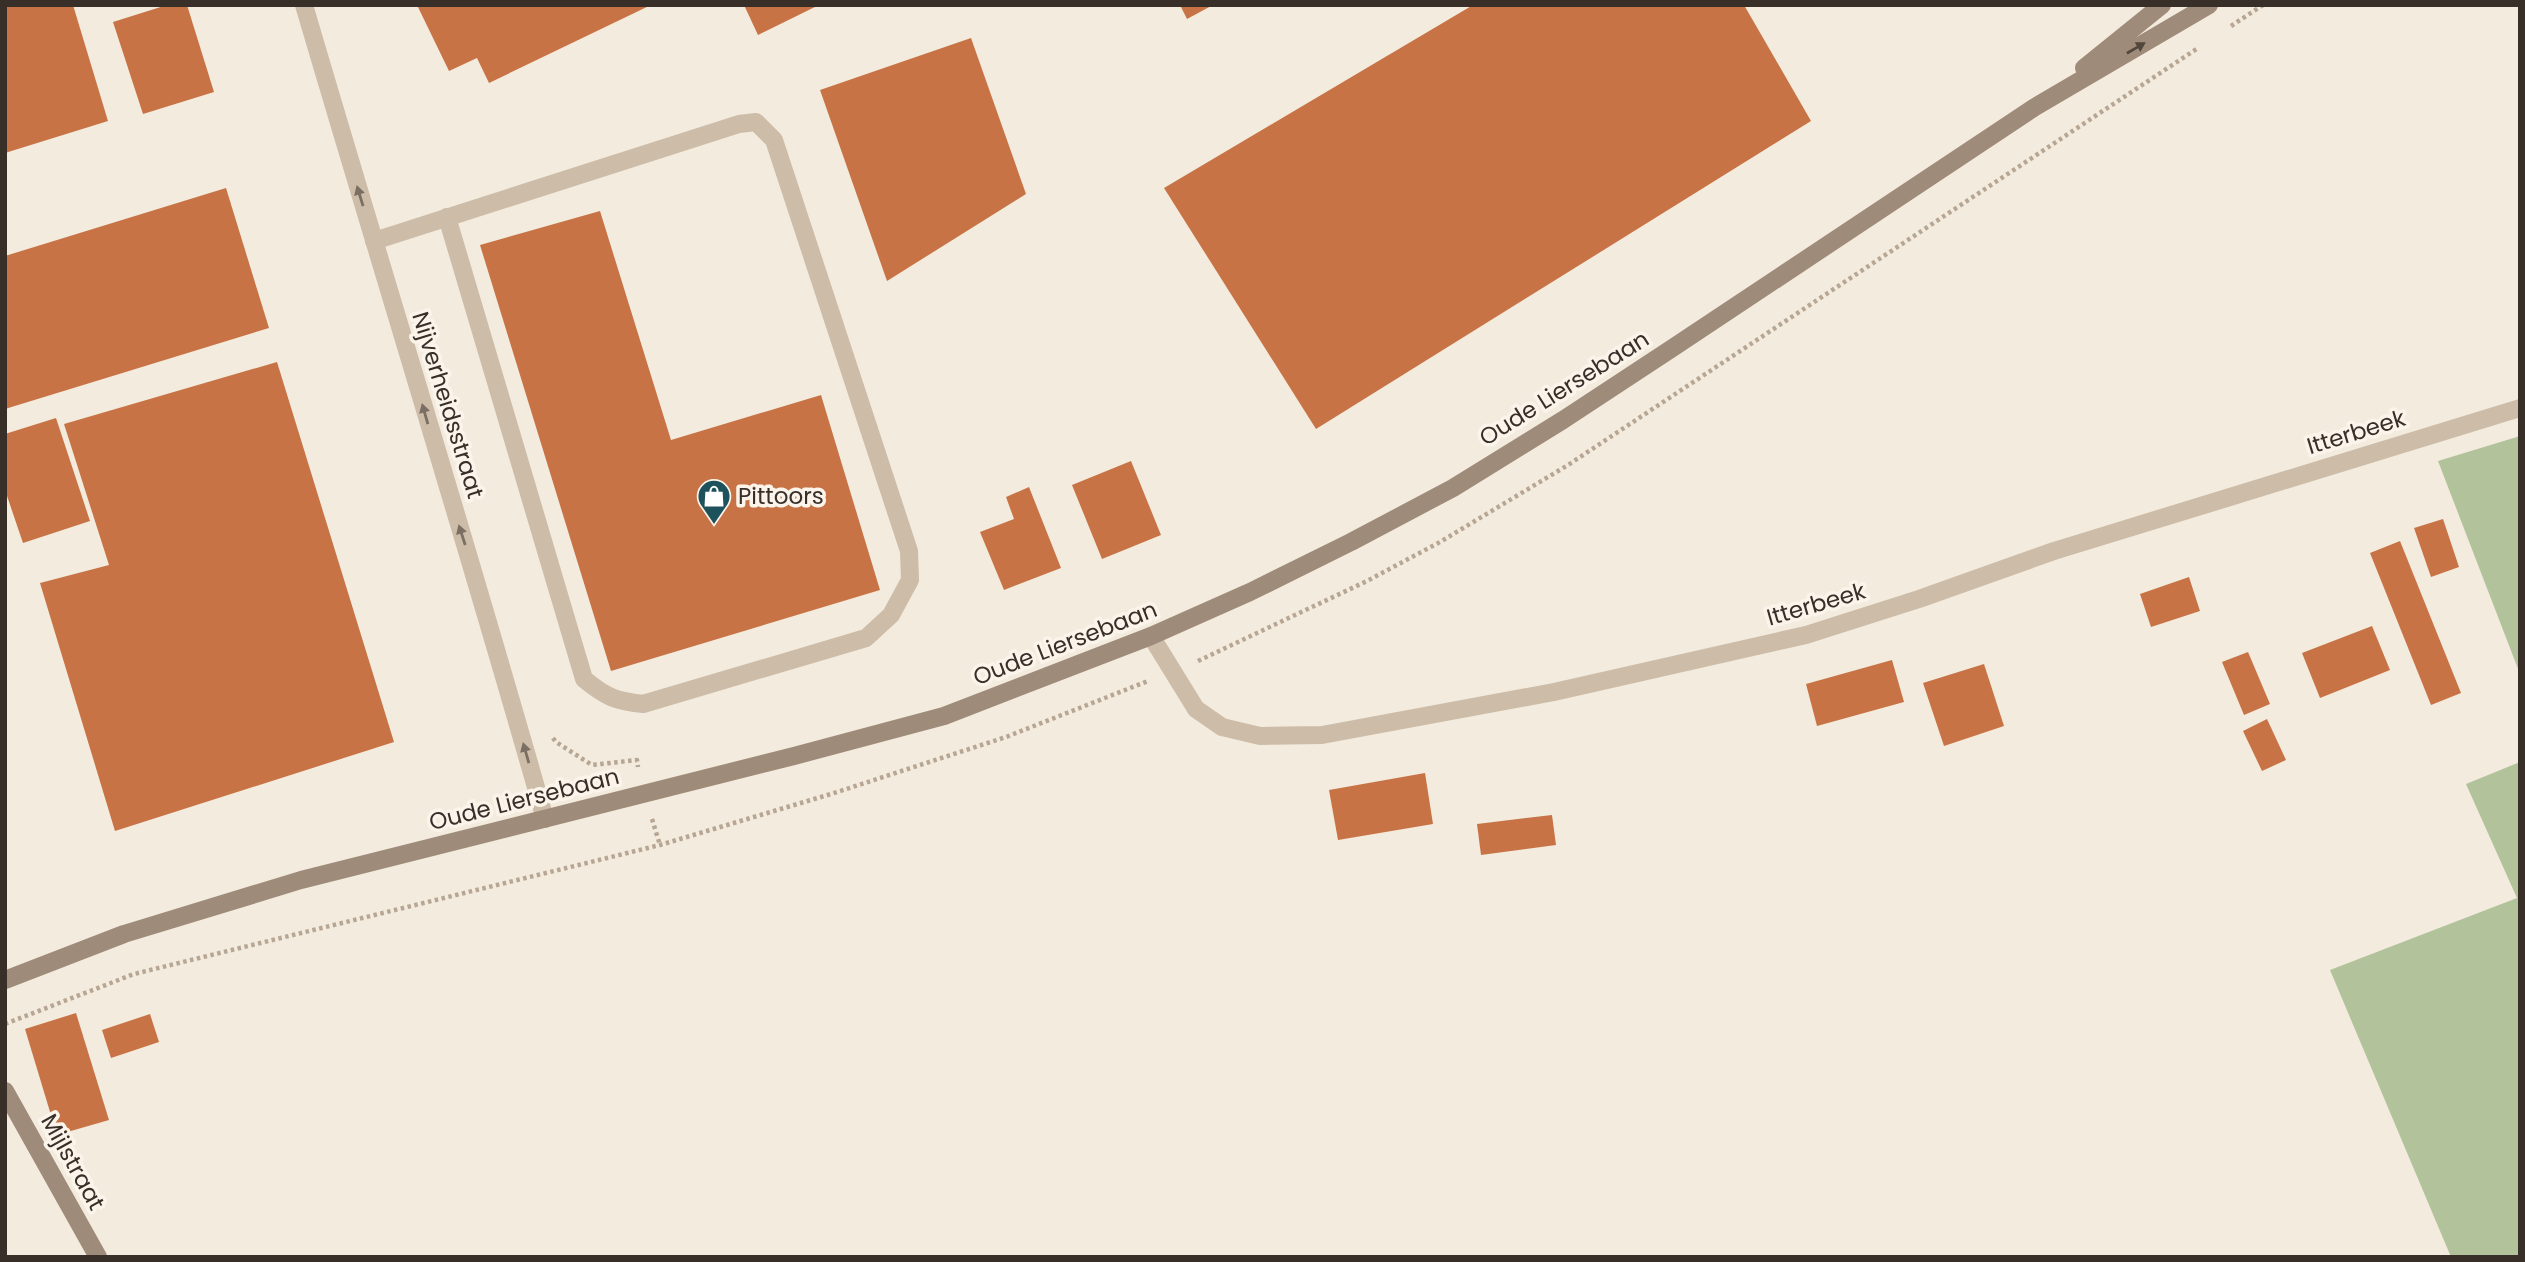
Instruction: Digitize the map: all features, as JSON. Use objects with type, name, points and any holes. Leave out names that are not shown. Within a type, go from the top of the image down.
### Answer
[{"type":"main road","name":"Oude Liersebaan","points":[[2035,107],[2162,5]]},
{"type":"main road","name":"Oude Liersebaan","points":[[5,980],[124,934],[301,880],[944,716],[1151,636],[1306,565],[1452,488],[1663,355],[2035,107],[2209,5]]},
{"type":"main road","name":"Mijlstraat","points":[[5,1091],[98,1257]]},
{"type":"street","name":"Nijverheidsstraat","points":[[304,5],[482,597],[545,819]]},
{"type":"street","points":[[374,241],[447,217],[739,124],[756,122],[774,140],[909,551],[910,580],[891,615],[866,638],[643,704],[617,701],[602,694],[584,679],[447,217]]},
{"type":"street","name":"Itterbeek","points":[[1151,636],[1196,709],[1222,727],[1260,736],[1322,734],[1554,692],[1806,635],[1919,599],[2054,551],[2520,408]]},
{"type":"path","points":[[2228,28],[2263,5]]},
{"type":"path","points":[[5,1024],[134,974],[660,845],[831,794],[1006,737],[1172,672],[1278,625],[1440,542],[1568,465],[2205,44]]},
{"type":"path","points":[[549,731],[556,742],[592,765],[637,760],[644,794],[660,845]]},
{"type":"green space","points":[[2520,436],[2520,674],[2438,461]]},
{"type":"green space","points":[[2520,762],[2520,1257],[2451,1257],[2330,970],[2517,898],[2466,784]]},
{"type":"building","points":[[5,5],[73,5],[108,121],[5,153]]},
{"type":"building","points":[[167,5],[187,5],[214,92],[143,114],[113,22]]},
{"type":"building","points":[[417,5],[651,5],[489,83],[477,58],[449,71]]},
{"type":"building","points":[[744,5],[819,5],[758,35]]},
{"type":"building","points":[[1180,5],[1213,5],[1187,19]]},
{"type":"building","points":[[1473,5],[1744,5],[1811,121],[1316,429],[1164,188]]},
{"type":"building","points":[[971,38],[1026,194],[887,281],[820,90]]},
{"type":"building","points":[[226,188],[269,328],[5,409],[5,256]]},
{"type":"building","name":"Pittoors","points":[[600,211],[671,440],[821,395],[880,590],[611,671],[480,245]]},
{"type":"building","points":[[277,362],[394,742],[115,831],[40,583],[109,565],[64,424]]},
{"type":"building","points":[[56,418],[90,521],[23,543],[5,490],[5,434]]},
{"type":"building","points":[[1131,461],[1161,535],[1102,559],[1072,485]]},
{"type":"building","points":[[1029,487],[1061,568],[1004,590],[980,532],[1014,519],[1006,497]]},
{"type":"building","points":[[2443,519],[2459,567],[2431,577],[2414,528]]},
{"type":"building","points":[[2400,541],[2461,693],[2431,705],[2370,553]]},
{"type":"building","points":[[2189,577],[2200,611],[2151,627],[2140,594]]},
{"type":"building","points":[[2372,626],[2390,670],[2320,698],[2302,653]]},
{"type":"building","points":[[2248,652],[2270,704],[2244,715],[2222,662]]},
{"type":"building","points":[[1892,660],[1904,702],[1817,726],[1806,684]]},
{"type":"building","points":[[1984,664],[2004,726],[1944,746],[1923,683]]},
{"type":"building","points":[[2267,719],[2286,760],[2262,771],[2243,731]]},
{"type":"building","points":[[1425,773],[1433,824],[1338,840],[1329,790]]},
{"type":"building","points":[[1552,815],[1556,845],[1481,855],[1477,824]]},
{"type":"building","points":[[76,1013],[109,1120],[57,1135],[25,1029]]},
{"type":"building","points":[[150,1014],[159,1042],[111,1058],[102,1030]]},
{"type":"place","name":"Pittoors","points":[[714,526]]}]
